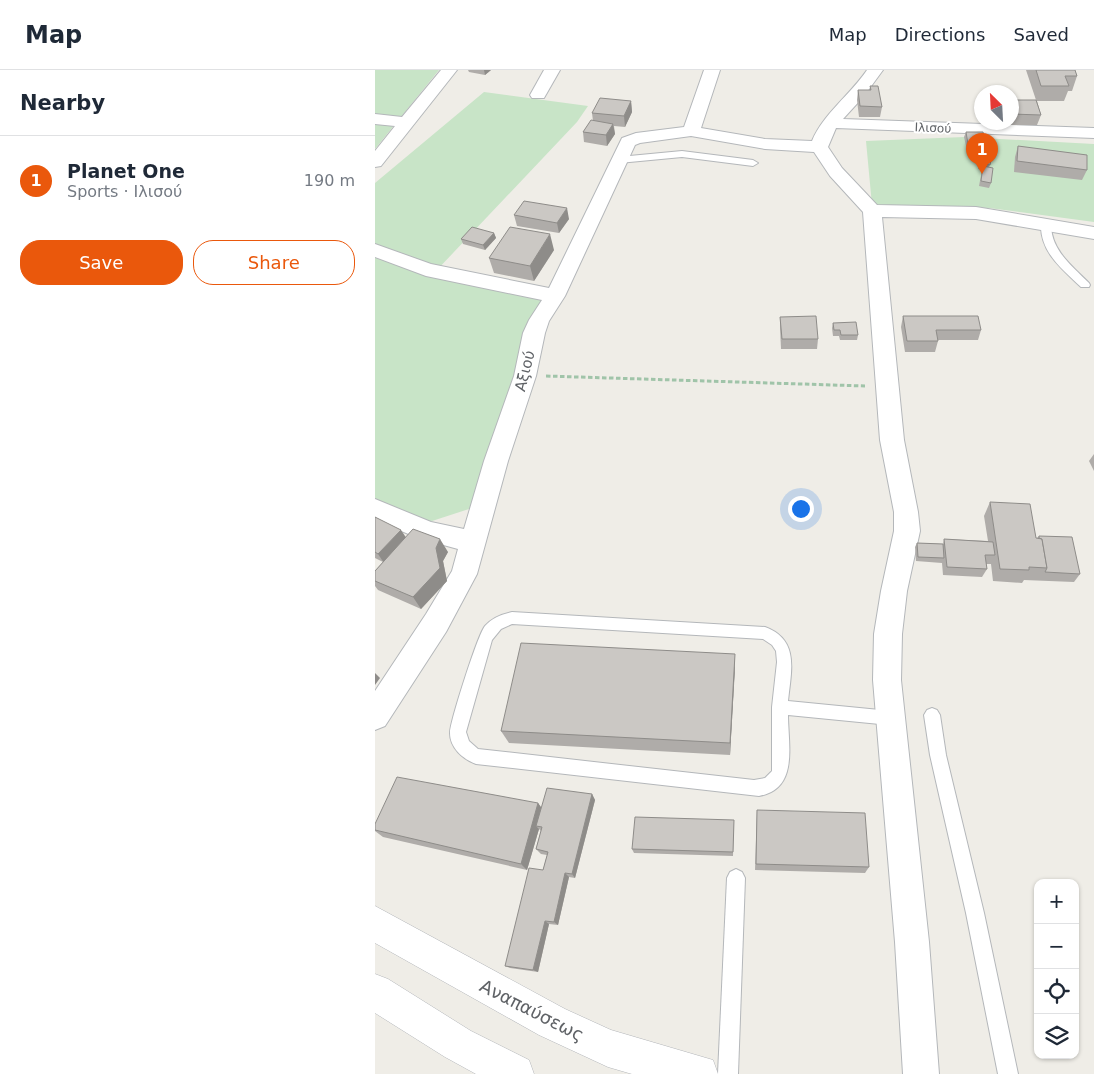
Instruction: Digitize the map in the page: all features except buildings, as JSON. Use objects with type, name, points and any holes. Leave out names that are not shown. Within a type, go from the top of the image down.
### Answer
[{"type":"main road","name":"Αναπαύσεως","points":[[375,924],[552,1022],[608,1048],[699,1074]]},
{"type":"main road","points":[[375,992],[458,1044],[515,1074]]},
{"type":"street","points":[[375,162],[449,70]]},
{"type":"street","points":[[538,95],[552,70]]},
{"type":"street","points":[[691,131],[712,70]]},
{"type":"street","points":[[875,70],[831,123],[821,138],[819,147],[836,172],[872,212],[881,289],[891,440],[907,524],[903,551],[893,591],[888,634],[887,680],[912,942],[921,1074]]},
{"type":"street","points":[[375,119],[407,123]]},
{"type":"street","name":"Ιλισού","points":[[831,123],[1094,133]]},
{"type":"street","name":"Αξιού","points":[[375,716],[437,623],[458,587],[468,563],[472,542],[496,461],[525,376],[534,333],[539,320],[555,296],[629,142],[636,138],[691,131],[765,144],[819,147]]},
{"type":"street","points":[[872,212],[977,213],[1094,233]]},
{"type":"street","points":[[375,250],[425,270],[555,296]]},
{"type":"street","points":[[375,509],[427,530],[472,542]]},
{"type":"lane","points":[[619,160],[682,154],[753,163]]},
{"type":"lane","points":[[1046,226],[1045,232],[1057,256],[1085,285]]},
{"type":"lane","points":[[512,618],[765,633],[777,640],[783,650],[781,707],[780,772],[777,780],[767,788],[476,756],[469,752],[460,742],[458,732],[485,638],[493,626],[502,620],[512,618]]},
{"type":"lane","points":[[781,707],[890,718]]},
{"type":"lane","points":[[931,715],[937,755],[975,913],[1008,1074]]},
{"type":"lane","points":[[729,1074],[736,878]]},
{"type":"path","points":[[525,376],[887,386]]},
{"type":"green space","points":[[375,70],[439,70],[375,149]]},
{"type":"green space","points":[[484,92],[588,106],[577,122],[436,271],[548,296],[472,508],[429,522],[375,500],[375,183]]},
{"type":"green space","points":[[964,137],[1094,144],[1094,222],[989,208],[872,205],[866,141]]},
{"type":"place","name":"Planet One","points":[[982,174]]}]
